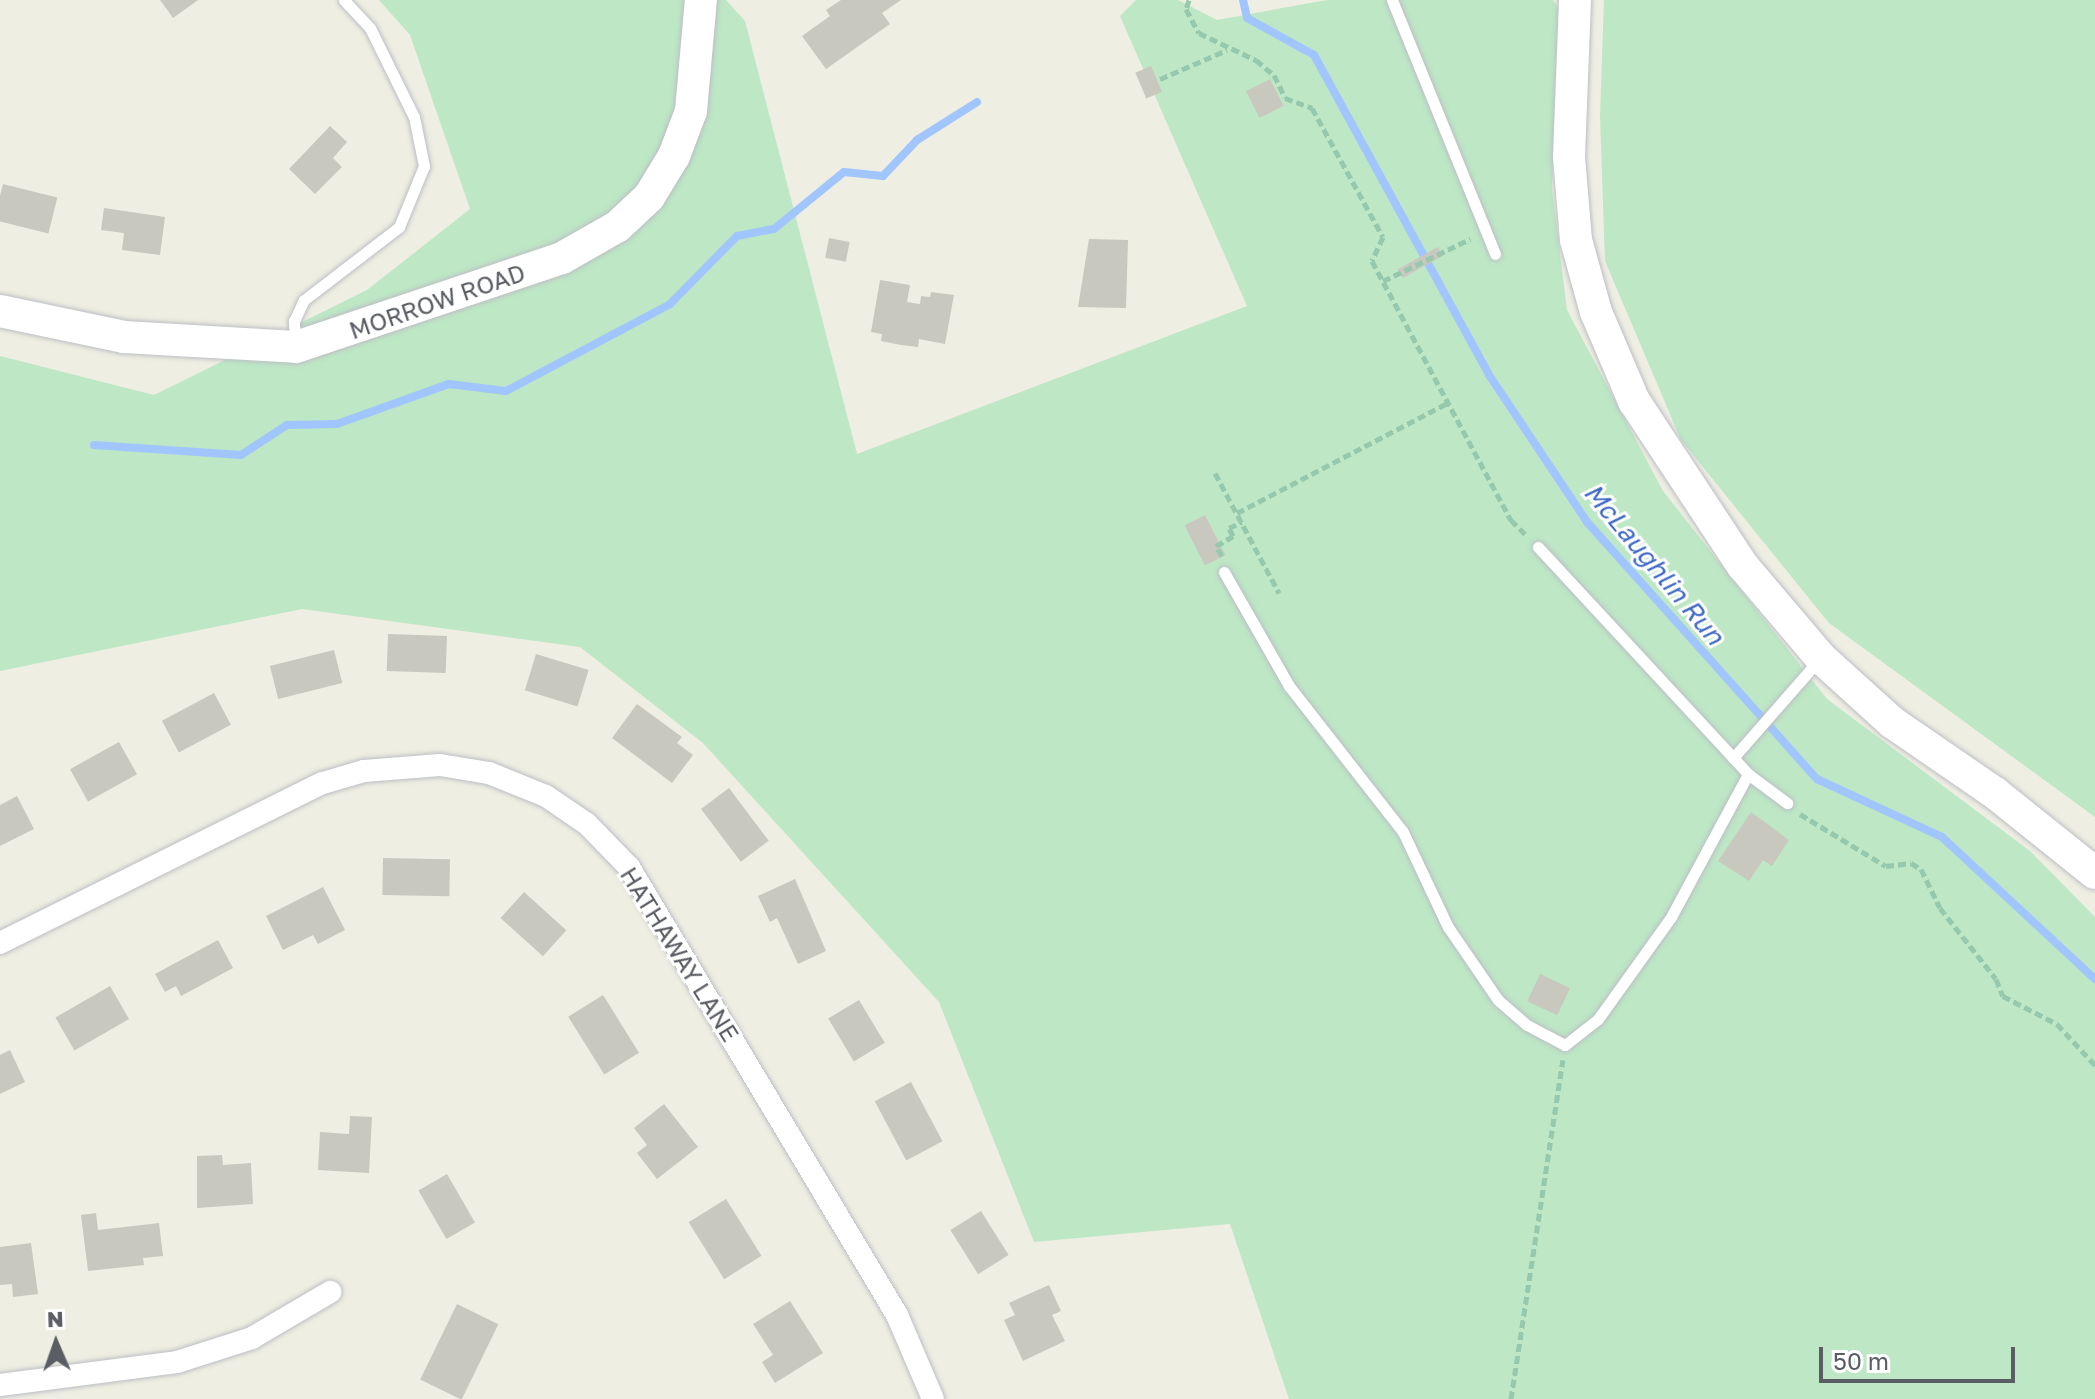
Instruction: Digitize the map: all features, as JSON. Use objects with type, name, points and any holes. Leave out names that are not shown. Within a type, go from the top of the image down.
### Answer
[{"type":"main road","name":"MORROW ROAD","points":[[0,311],[124,337],[296,347],[562,258],[618,226],[649,197],[674,156],[691,111],[701,0]]},
{"type":"main road","points":[[1575,0],[1570,196],[1579,253],[1606,340],[1634,401],[1706,514],[1776,609],[1821,658],[1893,723],[1995,793],[2095,873]]},
{"type":"street","name":"HATHAWAY LANE","points":[[0,943],[323,783],[364,771],[440,765],[489,773],[546,796],[587,824],[629,867],[897,1315],[933,1399]]},
{"type":"street","points":[[0,1385],[177,1362],[252,1338],[330,1292]]},
{"type":"lane","points":[[296,347],[294,321],[304,300],[399,227],[424,166],[414,117],[370,28],[344,0]]},
{"type":"lane","points":[[1392,0],[1495,254]]},
{"type":"lane","points":[[1538,547],[1748,774],[1787,803]]},
{"type":"lane","points":[[1224,572],[1289,686],[1403,832],[1448,927],[1498,1000],[1527,1025],[1565,1045],[1598,1019],[1671,917],[1748,774]]},
{"type":"lane","points":[[1733,758],[1821,658]]},
{"type":"path","points":[[1189,0],[1186,9],[1199,33],[1228,50],[1256,60],[1274,75],[1285,98],[1312,108],[1383,237],[1372,261],[1511,520],[1538,547]]},
{"type":"path","points":[[1160,79],[1228,50]]},
{"type":"path","points":[[1383,281],[1454,245]]},
{"type":"path","points":[[1237,513],[1447,403]]},
{"type":"path","points":[[1215,473],[1279,593]]},
{"type":"path","points":[[1216,546],[1233,536],[1229,528],[1242,522]]},
{"type":"path","points":[[1787,803],[1818,829],[1886,866],[1911,863],[1921,869],[1940,908],[1996,979],[2003,996],[2057,1024],[2095,1065]]},
{"type":"path","points":[[1511,1399],[1565,1045]]},
{"type":"green space","points":[[379,0],[726,0],[745,21],[857,454],[1247,306],[1120,16],[1136,0],[1178,0],[1217,20],[1327,0],[1553,0],[1559,9],[1552,189],[1567,310],[1663,491],[1827,699],[2030,851],[2095,917],[2095,1399],[1289,1399],[1230,1224],[1034,1242],[939,1002],[703,743],[580,647],[302,609],[0,671],[0,356],[154,395],[367,290],[470,209],[410,35]]},
{"type":"green space","points":[[1604,0],[2095,0],[2095,817],[1829,623],[1681,440],[1605,261],[1600,116]]},
{"type":"building","points":[[160,0],[198,0],[173,18]]},
{"type":"building","points":[[841,0],[901,0],[882,13],[890,24],[826,69],[802,36],[830,16],[826,10]]},
{"type":"building","points":[[1151,66],[1162,92],[1146,98],[1135,73]]},
{"type":"building","points":[[1270,79],[1284,106],[1260,118],[1246,91]]},
{"type":"building","points":[[330,126],[347,142],[333,158],[342,167],[315,194],[289,169]]},
{"type":"building","points":[[3,184],[57,198],[48,233],[0,221]]},
{"type":"building","points":[[104,208],[165,217],[160,255],[122,250],[124,233],[101,230]]},
{"type":"building","points":[[829,238],[850,242],[846,262],[825,258]]},
{"type":"building","points":[[1089,239],[1128,240],[1126,308],[1078,307]]},
{"type":"building","points":[[1438,247],[1443,256],[1403,278],[1398,269]]},
{"type":"building","points":[[880,280],[910,285],[907,302],[920,304],[921,296],[930,297],[931,292],[954,295],[945,344],[919,339],[918,347],[901,345],[881,341],[882,334],[871,332]]},
{"type":"building","points":[[1205,515],[1225,555],[1205,566],[1185,525]]},
{"type":"building","points":[[388,634],[447,636],[446,673],[387,671]]},
{"type":"building","points":[[334,650],[342,683],[278,699],[270,666]]},
{"type":"building","points":[[536,654],[589,670],[577,706],[525,690]]},
{"type":"building","points":[[214,693],[231,725],[179,752],[162,721]]},
{"type":"building","points":[[637,704],[682,737],[677,743],[693,755],[672,783],[612,738]]},
{"type":"building","points":[[119,742],[137,774],[88,802],[70,769]]},
{"type":"building","points":[[729,788],[769,841],[741,862],[701,809]]},
{"type":"building","points":[[17,796],[34,829],[0,846],[0,805]]},
{"type":"building","points":[[1751,812],[1789,840],[1772,866],[1763,860],[1749,881],[1718,861]]},
{"type":"building","points":[[383,858],[450,859],[449,896],[382,895]]},
{"type":"building","points":[[795,879],[826,951],[798,964],[777,918],[770,922],[758,896]]},
{"type":"building","points":[[323,887],[345,930],[318,944],[313,935],[283,950],[266,916]]},
{"type":"building","points":[[524,892],[566,930],[543,956],[501,918]]},
{"type":"building","points":[[218,940],[233,968],[181,996],[176,986],[165,992],[155,974]]},
{"type":"building","points":[[1540,974],[1570,988],[1557,1015],[1527,1001]]},
{"type":"building","points":[[110,986],[129,1019],[74,1050],[55,1018]]},
{"type":"building","points":[[603,995],[639,1053],[604,1074],[568,1017]]},
{"type":"building","points":[[859,1000],[885,1043],[854,1061],[828,1019]]},
{"type":"building","points":[[10,1050],[25,1082],[0,1094],[0,1055]]},
{"type":"building","points":[[911,1082],[942,1141],[906,1160],[875,1101]]},
{"type":"building","points":[[664,1104],[698,1147],[657,1179],[637,1153],[647,1145],[634,1128]]},
{"type":"building","points":[[350,1116],[372,1117],[369,1173],[318,1170],[320,1132],[349,1134]]},
{"type":"building","points":[[222,1155],[223,1165],[251,1163],[253,1204],[197,1208],[197,1156]]},
{"type":"building","points":[[447,1174],[475,1222],[446,1239],[418,1190]]},
{"type":"building","points":[[726,1199],[762,1256],[724,1279],[689,1222]]},
{"type":"building","points":[[981,1211],[1009,1255],[978,1274],[950,1230]]},
{"type":"building","points":[[96,1213],[98,1230],[159,1223],[163,1256],[143,1258],[144,1265],[88,1271],[81,1215]]},
{"type":"building","points":[[31,1243],[38,1294],[13,1297],[12,1284],[0,1285],[0,1247]]},
{"type":"building","points":[[1049,1285],[1061,1311],[1052,1315],[1065,1341],[1023,1361],[1004,1320],[1015,1315],[1009,1303]]},
{"type":"building","points":[[790,1301],[823,1353],[775,1383],[762,1362],[773,1355],[753,1324]]},
{"type":"building","points":[[457,1304],[498,1324],[462,1399],[420,1379]]},
{"type":"waterway","name":"McLaughlin Run","points":[[1243,0],[1247,18],[1314,55],[1489,375],[1587,522],[1817,779],[1942,837],[2095,979]]},
{"type":"waterway","points":[[94,445],[241,455],[287,425],[337,424],[449,384],[506,391],[670,304],[737,236],[774,229],[844,172],[883,176],[917,140],[977,102]]}]
